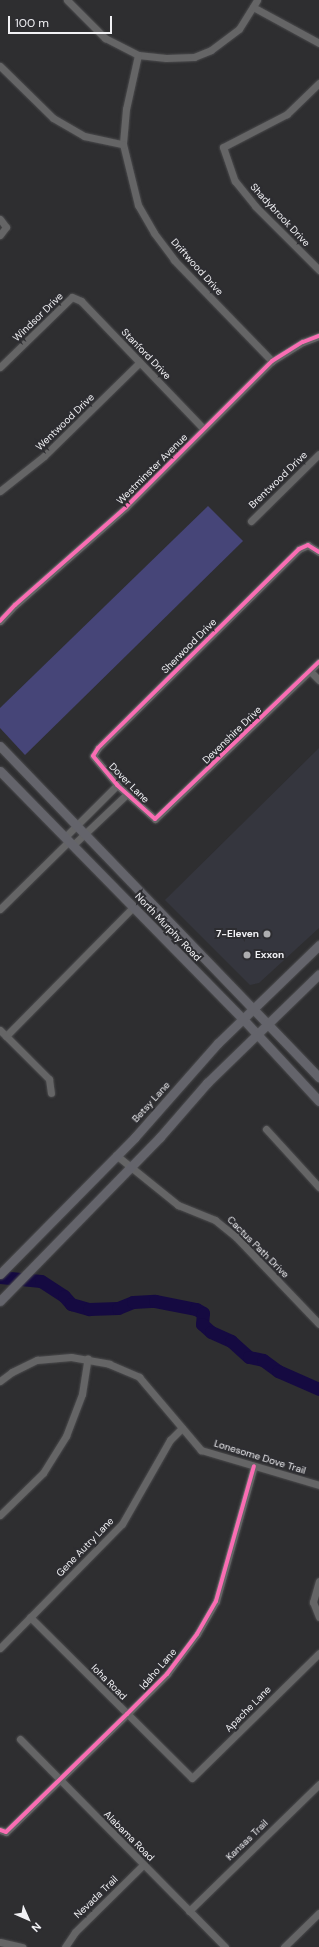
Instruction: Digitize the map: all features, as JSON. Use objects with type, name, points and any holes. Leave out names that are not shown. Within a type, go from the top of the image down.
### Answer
[{"type":"main road","name":"North Murphy Road","points":[[0,746],[76,826],[269,1023],[319,1077]]},
{"type":"main road","name":"North Murphy Road","points":[[0,770],[243,1019],[319,1101]]},
{"type":"main road","name":"Betsy Lane","points":[[0,1274],[116,1155],[243,1019],[319,946]]},
{"type":"main road","points":[[0,1301],[129,1168],[207,1083],[319,974]]},
{"type":"street","points":[[67,0],[105,38],[138,55],[194,57],[211,50],[239,29],[257,0]]},
{"type":"street","points":[[254,7],[319,43]]},
{"type":"street","name":"Driftwood Drive","points":[[138,55],[126,109],[123,144],[138,205],[154,233],[174,260],[272,361]]},
{"type":"street","points":[[0,66],[53,118],[84,136],[123,144]]},
{"type":"street","name":"Shadybrook Drive","points":[[319,83],[287,114],[223,147],[235,181],[255,206],[319,270]]},
{"type":"street","points":[[0,219],[6,227],[0,235]]},
{"type":"street","name":"Stanford Drive","points":[[72,297],[81,301],[203,428]]},
{"type":"street","name":"Windsor Drive","points":[[0,367],[72,297]]},
{"type":"street","name":"Westminster Avenue","points":[[0,621],[15,605],[126,507],[203,428],[272,361],[303,342],[319,336]]},
{"type":"street","name":"Wentwood Drive","points":[[0,491],[50,451],[140,362]]},
{"type":"street","name":"Brentwood Drive","points":[[251,521],[319,454]]},
{"type":"street","name":"Sherwood Drive","points":[[93,756],[98,748],[299,549],[308,545],[319,552]]},
{"type":"street","name":"Devenshire Drive","points":[[155,819],[319,662]]},
{"type":"street","points":[[310,671],[319,680]]},
{"type":"street","name":"Dover Lane","points":[[93,756],[117,785],[155,819]]},
{"type":"street","points":[[69,841],[76,826],[117,785]]},
{"type":"street","points":[[0,909],[69,841],[84,834],[127,794]]},
{"type":"street","points":[[6,1036],[133,907]]},
{"type":"street","points":[[0,1030],[49,1079],[51,1093]]},
{"type":"street","points":[[266,1129],[319,1187]]},
{"type":"street","name":"Cactus Path Drive","points":[[116,1155],[129,1168],[178,1205],[215,1220],[236,1237],[319,1324]]},
{"type":"street","name":"Lonesome Dove Trail","points":[[0,1381],[12,1372],[37,1360],[71,1356],[88,1358],[109,1364],[138,1377],[201,1450],[319,1485]]},
{"type":"street","points":[[0,1515],[43,1473],[66,1436],[82,1394],[88,1358]]},
{"type":"street","name":"Gene Autry Lane","points":[[0,1648],[122,1524],[170,1440],[182,1428]]},
{"type":"street","name":"Idaho Lane","points":[[0,1830],[6,1832],[127,1714],[167,1674],[197,1634],[216,1601],[254,1466]]},
{"type":"street","points":[[319,1581],[313,1602],[319,1617]]},
{"type":"street","name":"Ioha Road","points":[[30,1617],[192,1778]]},
{"type":"street","name":"Apache Lane","points":[[192,1778],[319,1653]]},
{"type":"street","name":"Alabama Road","points":[[20,1739],[225,1947]]},
{"type":"street","name":"Kansas Trail","points":[[189,1911],[319,1784]]},
{"type":"street","name":"Nevada Trail","points":[[65,1947],[75,1932],[144,1865]]},
{"type":"street","points":[[284,1947],[319,1913]]},
{"type":"street","points":[[0,1942],[22,1947]]},
{"type":"shaded area","points":[[208,506],[243,541],[25,755],[0,728],[0,708]]},
{"type":"shaded area","points":[[319,748],[319,928],[259,983],[250,985],[165,900]]},
{"type":"waterway","points":[[0,1277],[41,1281],[64,1296],[71,1304],[89,1309],[118,1308],[133,1302],[155,1301],[196,1309],[203,1313],[202,1324],[211,1332],[231,1341],[249,1357],[263,1360],[278,1371],[319,1389]]},
{"type":"cycle path","points":[[0,621],[15,605],[126,507],[272,361],[303,342],[319,336]]},
{"type":"cycle path","points":[[319,552],[308,545],[299,549],[98,748],[93,756],[117,785],[155,819],[319,662]]},
{"type":"cycle path","points":[[0,1830],[6,1832],[127,1714],[167,1674],[197,1634],[216,1601],[254,1466]]},
{"type":"place","name":"7-Eleven","points":[[267,934]]},
{"type":"place","name":"Exxon","points":[[247,955]]}]
